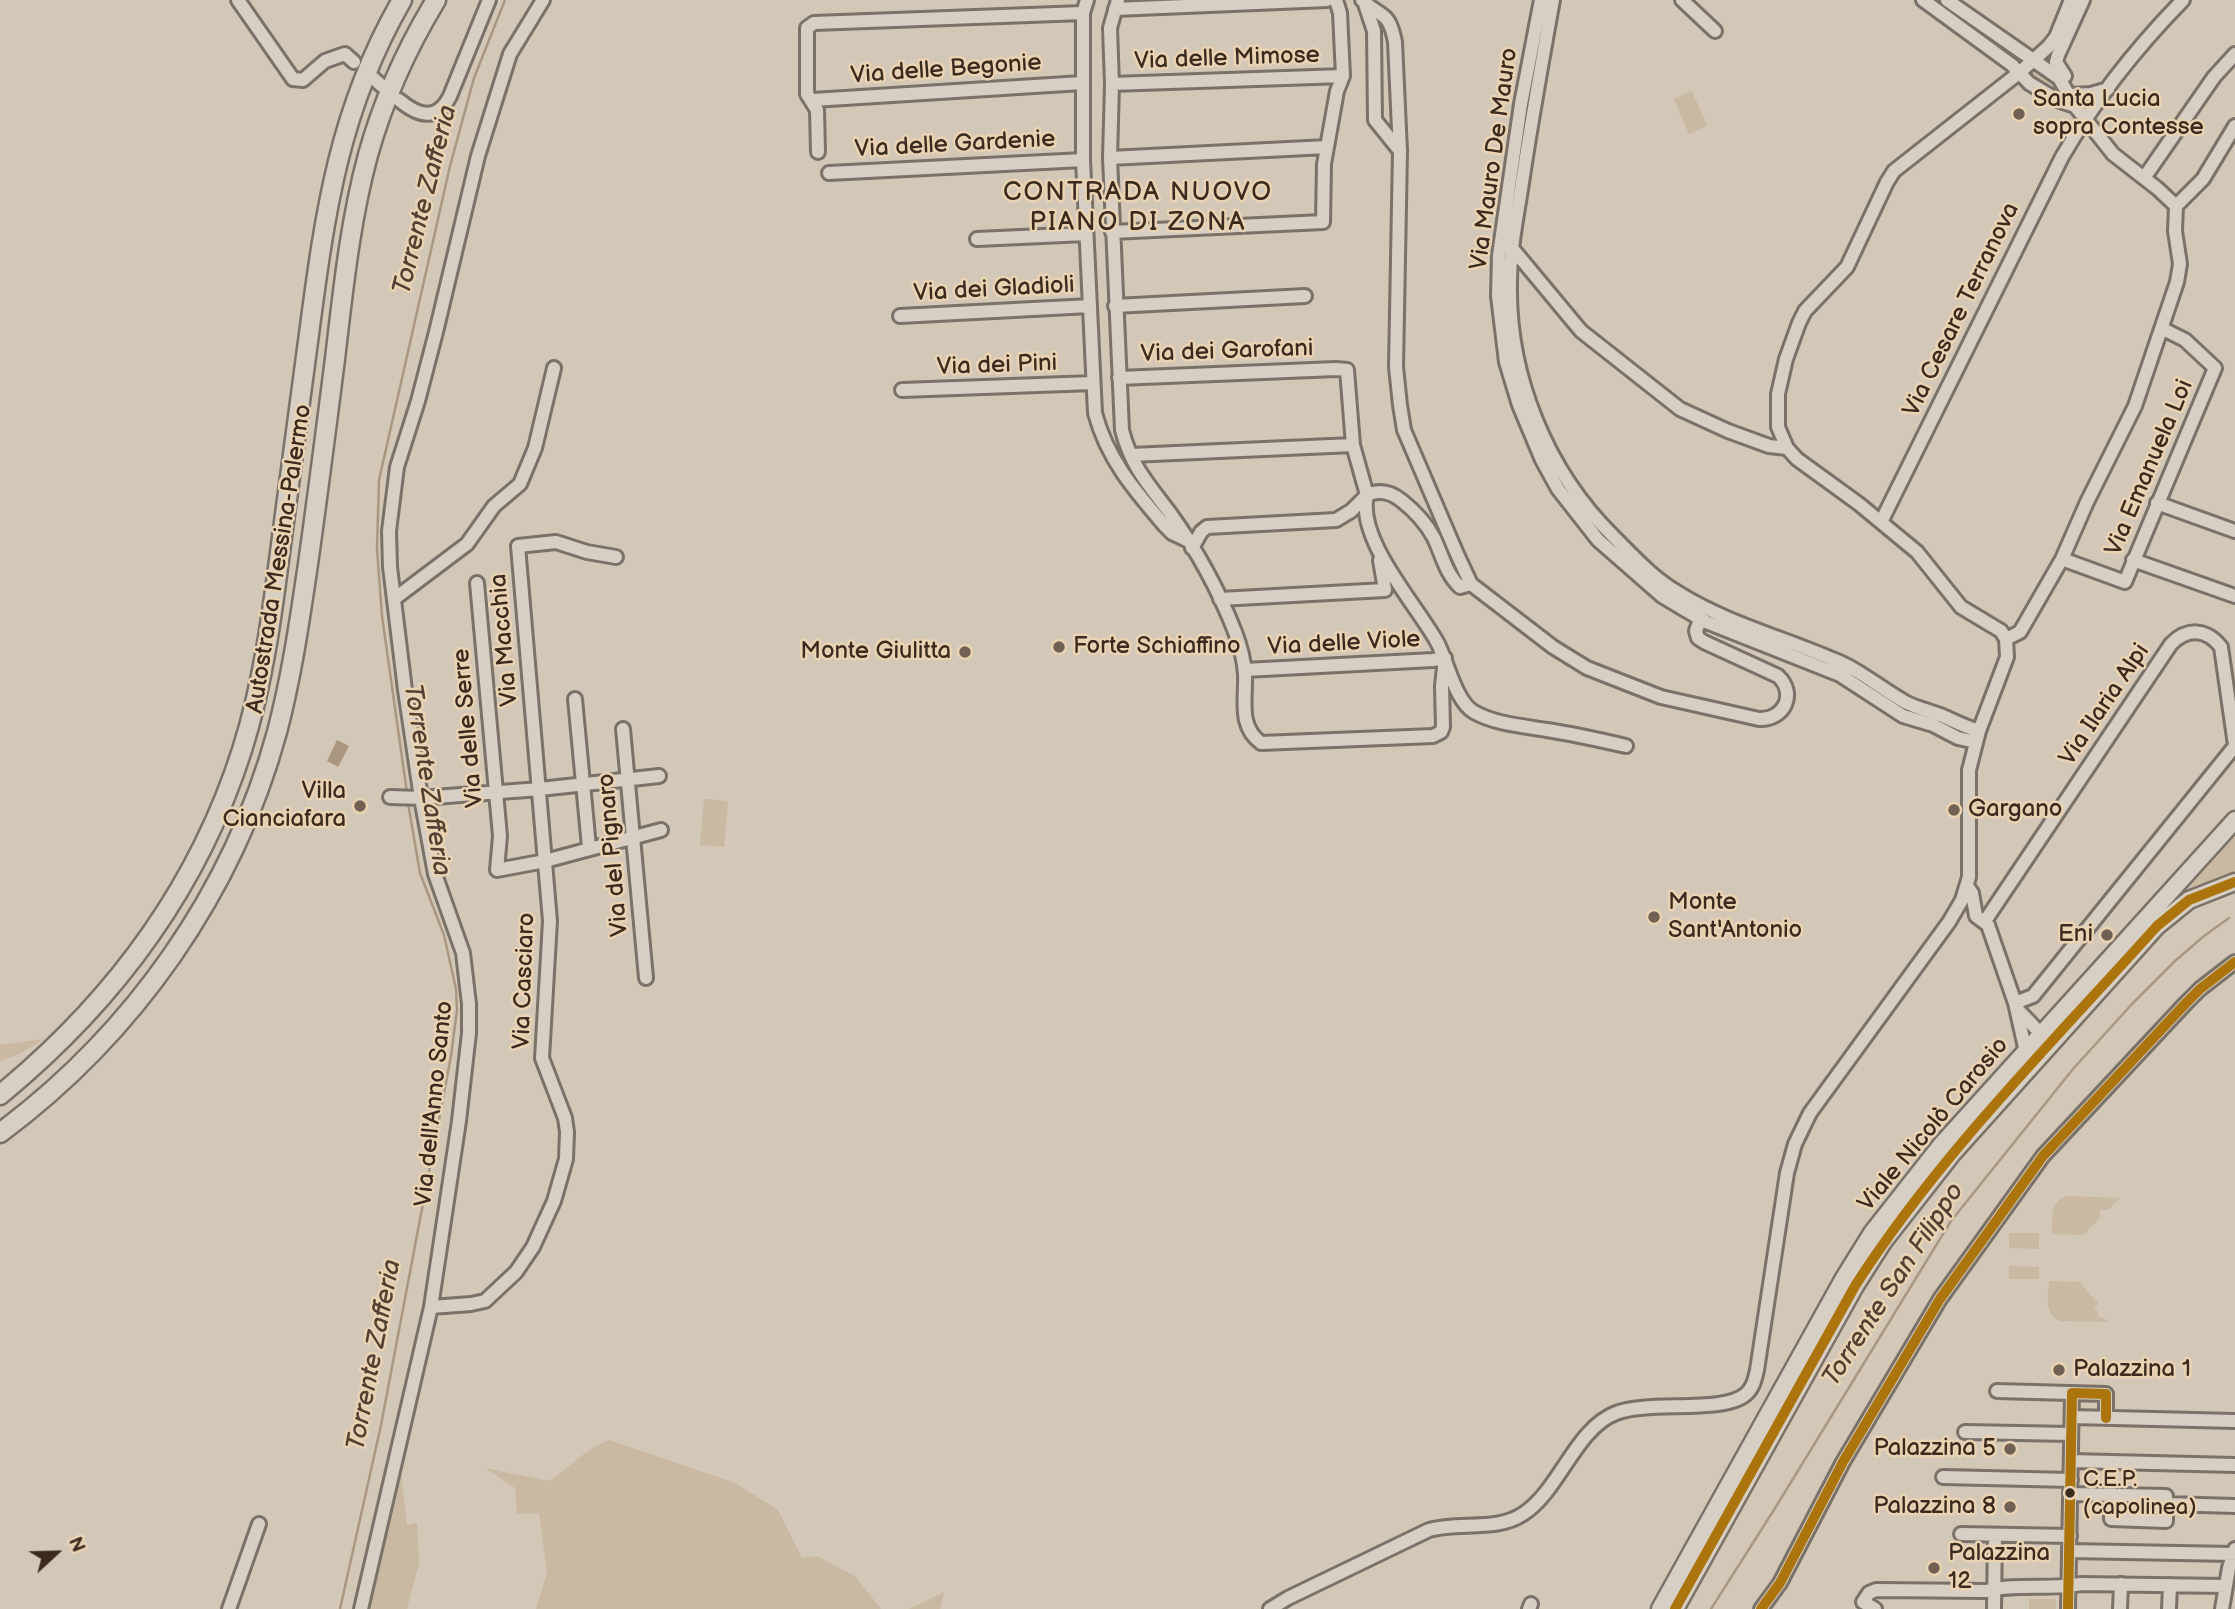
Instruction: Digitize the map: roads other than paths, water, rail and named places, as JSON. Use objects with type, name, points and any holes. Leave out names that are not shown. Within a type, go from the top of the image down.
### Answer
[{"type":"highway","name":"Autostrada Messina-Palermo","points":[[0,1095],[72,1029],[147,942],[181,888],[221,808],[242,751],[265,655],[319,258],[334,174],[360,89],[384,33],[402,0]]},
{"type":"highway","name":"Autostrada Messina-Palermo","points":[[0,1133],[74,1071],[144,995],[204,906],[229,860],[256,796],[278,730],[293,660],[348,263],[363,178],[386,101],[409,49],[436,0]]},
{"type":"main road","name":"Viale Nicolò Carosio","points":[[1675,1609],[1848,1297],[1883,1242],[1945,1161],[2046,1039],[2235,820]]},
{"type":"main road","name":"Viale Nicolò Carosio","points":[[1660,1609],[1857,1257],[1923,1167],[2026,1052],[2046,1039],[2166,917],[2201,894],[2235,882]]},
{"type":"street","points":[[238,0],[293,79],[303,79],[325,61],[345,54],[354,62]]},
{"type":"street","points":[[399,100],[410,110],[422,114],[430,114],[443,107],[489,0]]},
{"type":"street","name":"Via dell'Anno Santo","points":[[361,1609],[430,1307],[459,1121],[469,1033],[469,1004],[463,953],[435,874],[419,798],[388,531],[397,467],[418,401],[478,156],[510,54],[542,0]]},
{"type":"street","points":[[1327,0],[1116,5],[1110,28],[1110,158],[1122,430],[1138,471],[1190,544],[1220,599],[1234,631],[1245,670],[1245,722],[1251,735],[1261,743],[1433,736],[1441,732],[1443,727],[1442,686],[1445,658]]},
{"type":"street","points":[[1112,232],[1323,222],[1326,147],[1337,91],[1343,76],[1340,13],[1336,0]]},
{"type":"street","name":"Via Mauro De Mauro","points":[[1541,0],[1521,104],[1506,248],[1518,360],[1529,400],[1566,479],[1600,523],[1650,572],[1673,590],[1699,606],[1841,662],[1907,703],[1944,717],[1977,736]]},
{"type":"street","name":"Via Mauro De Mauro","points":[[1553,0],[1498,296],[1507,362],[1519,405],[1542,460],[1558,489],[1598,540],[1662,596],[1700,619],[1840,676],[1903,716],[1977,736]]},
{"type":"street","points":[[1682,0],[1715,31]]},
{"type":"street","points":[[1923,0],[2020,72],[2029,83],[2057,100],[2073,99],[2108,89]]},
{"type":"street","points":[[1947,0],[2059,78],[2084,119],[2113,154],[2176,206]]},
{"type":"street","points":[[1270,1609],[1429,1530],[1458,1524],[1508,1521],[1523,1514],[1538,1500],[1594,1428],[1615,1413],[1633,1408],[1722,1403],[1740,1398],[1752,1388],[1787,1172],[1795,1144],[1816,1104],[1949,922],[1967,886],[1968,783],[1977,736],[2007,657],[2006,639],[2001,631],[1961,607],[1923,558],[1881,522],[1797,459],[1787,448],[1778,427],[1778,394],[1786,359],[1805,311],[1847,267],[1894,171],[2020,72],[2052,43],[2071,0]]},
{"type":"street","points":[[2073,99],[2072,86],[2056,62],[2083,0]]},
{"type":"street","name":"Via Cesare Terranova","points":[[1881,522],[2056,169],[2084,119],[2151,33],[2182,0]]},
{"type":"street","points":[[1364,2],[1374,31],[1375,120],[1400,151]]},
{"type":"street","points":[[1364,2],[1384,14],[1392,27],[1396,62],[1400,151],[1395,367],[1404,430],[1472,584],[1562,654],[1587,668],[1686,704],[1759,719],[1767,719],[1780,713],[1787,700],[1787,693],[1778,676],[1704,642],[1696,631],[1700,619]]},
{"type":"street","points":[[818,152],[817,110],[807,94],[806,36],[807,28],[814,23],[1085,7],[1083,160],[1095,413],[1100,431],[1118,468],[1165,526],[1190,544]]},
{"type":"street","points":[[2144,178],[2214,77],[2235,54]]},
{"type":"street","name":"Via delle Mimose","points":[[1112,84],[1343,76]]},
{"type":"street","name":"Via delle Begonie","points":[[813,100],[1082,83]]},
{"type":"street","points":[[2006,639],[2020,632],[2062,559],[2135,406],[2178,282],[2180,264],[2175,231],[2176,206],[2203,178],[2235,127]]},
{"type":"street","points":[[1110,158],[1326,147]]},
{"type":"street","name":"Via delle Gardenie","points":[[829,173],[1083,160]]},
{"type":"street","points":[[977,239],[1086,234]]},
{"type":"street","points":[[1506,248],[1586,337],[1680,410],[1769,446],[1787,448]]},
{"type":"street","points":[[1115,306],[1305,296]]},
{"type":"street","name":"Via dei Gladioli","points":[[900,316],[1090,306]]},
{"type":"street","name":"Via Emanuela Loi","points":[[2062,559],[2125,582],[2215,368],[2185,340],[2165,330]]},
{"type":"street","points":[[394,599],[467,544],[494,506],[517,488],[524,478],[536,448],[554,368]]},
{"type":"street","name":"Via dei Garofani","points":[[1119,378],[1347,370],[1353,445]]},
{"type":"street","name":"Via dei Pini","points":[[902,390],[1093,383]]},
{"type":"street","points":[[1131,455],[1353,445],[1367,495],[1364,507],[1369,528],[1384,561],[1437,641],[1451,680],[1472,711],[1500,722],[1626,746]]},
{"type":"street","points":[[1190,544],[1207,527],[1336,520],[1376,491],[1393,494],[1418,513],[1433,537],[1453,581],[1460,586],[1472,584]]},
{"type":"street","points":[[2157,503],[2235,531]]},
{"type":"street","name":"Via Macchia","points":[[540,789],[518,546],[556,542],[587,552],[616,557]]},
{"type":"street","points":[[1220,599],[1385,590],[1378,548]]},
{"type":"street","points":[[2133,560],[2235,596]]},
{"type":"street","name":"Via delle Serre","points":[[477,583],[500,836],[497,870],[545,861]]},
{"type":"street","name":"Via Ilaria Alpi","points":[[1985,921],[2171,644],[2191,631],[2208,636],[2221,646],[2235,745],[2033,996],[2016,1006]]},
{"type":"street","name":"Via delle Viole","points":[[1245,670],[1445,658]]},
{"type":"street","points":[[575,699],[589,848]]},
{"type":"street","name":"Via del Pignaro","points":[[623,729],[646,978]]},
{"type":"street","points":[[395,798],[540,789],[659,776]]},
{"type":"street","name":"Via Casciaro","points":[[430,1307],[479,1303],[499,1289],[516,1272],[533,1247],[554,1201],[563,1169],[567,1137],[565,1118],[558,1094],[544,1067],[542,1052],[550,934],[540,789]]},
{"type":"street","points":[[545,861],[661,830]]},
{"type":"street","points":[[1967,886],[1972,893],[1976,916],[1985,921],[2016,1006],[2026,1052]]},
{"type":"street","points":[[1761,1609],[1780,1583],[1816,1509],[1940,1299],[2043,1156],[2193,996],[2235,962]]},
{"type":"street","points":[[2016,1006],[2046,1039]]},
{"type":"street","points":[[1997,1391],[2106,1394],[2106,1418]]},
{"type":"street","points":[[2068,1609],[2072,1393]]},
{"type":"street","points":[[2072,1417],[2235,1421]]},
{"type":"street","points":[[1965,1432],[2071,1434]]},
{"type":"street","points":[[2071,1461],[2230,1464]]},
{"type":"street","points":[[1943,1477],[2071,1480]]},
{"type":"street","points":[[2070,1494],[2166,1496],[2166,1521],[2111,1519],[2112,1495]]},
{"type":"street","points":[[2166,1504],[2235,1506]]},
{"type":"street","points":[[229,1609],[259,1524]]},
{"type":"street","points":[[1961,1534],[2070,1536]]},
{"type":"street","points":[[1994,1609],[1995,1535]]},
{"type":"street","points":[[2069,1551],[2234,1552],[2222,1609]]},
{"type":"street","points":[[1869,1606],[1868,1593],[1876,1590],[1986,1591],[2081,1584],[2226,1586]]},
{"type":"street","points":[[2120,1609],[2121,1584]]},
{"type":"street","points":[[2169,1609],[2170,1585]]},
{"type":"waterway","name":"Torrente Zafferia","points":[[407,793],[382,616],[377,549],[379,480],[450,166],[474,78],[505,0]]},
{"type":"waterway","name":"Torrente Zafferia","points":[[340,1609],[381,1425],[451,1056],[457,1010],[456,989],[444,935],[420,873],[408,803]]},
{"type":"waterway","name":"Torrente San Filippo","points":[[1711,1609],[1951,1221],[2073,1069],[2132,1004],[2175,961],[2229,918]]},
{"type":"place","name":"Santa Lucia sopra Contesse","points":[[2019,114]]},
{"type":"place","name":"Forte Schiaffino","points":[[1059,647]]},
{"type":"place","name":"Monte Giulitta","points":[[965,652]]},
{"type":"place","name":"Villa Cianciafara","points":[[360,806]]},
{"type":"place","name":"Gargano","points":[[1954,810]]},
{"type":"place","name":"Monte Sant'Antonio","points":[[1654,917]]},
{"type":"place","name":"Eni","points":[[2107,935]]},
{"type":"place","name":"Palazzina 1","points":[[2059,1370]]},
{"type":"place","name":"Palazzina 5","points":[[2010,1449]]},
{"type":"place","name":"C.E.P. (capolinea)","points":[[2070,1493]]},
{"type":"place","name":"Palazzina 8","points":[[2010,1507]]},
{"type":"place","name":"Palazzina 12","points":[[1934,1568]]},
{"type":"district","name":"CONTRADA NUOVO PIANO DI ZONA","points":[[1138,208]]}]
